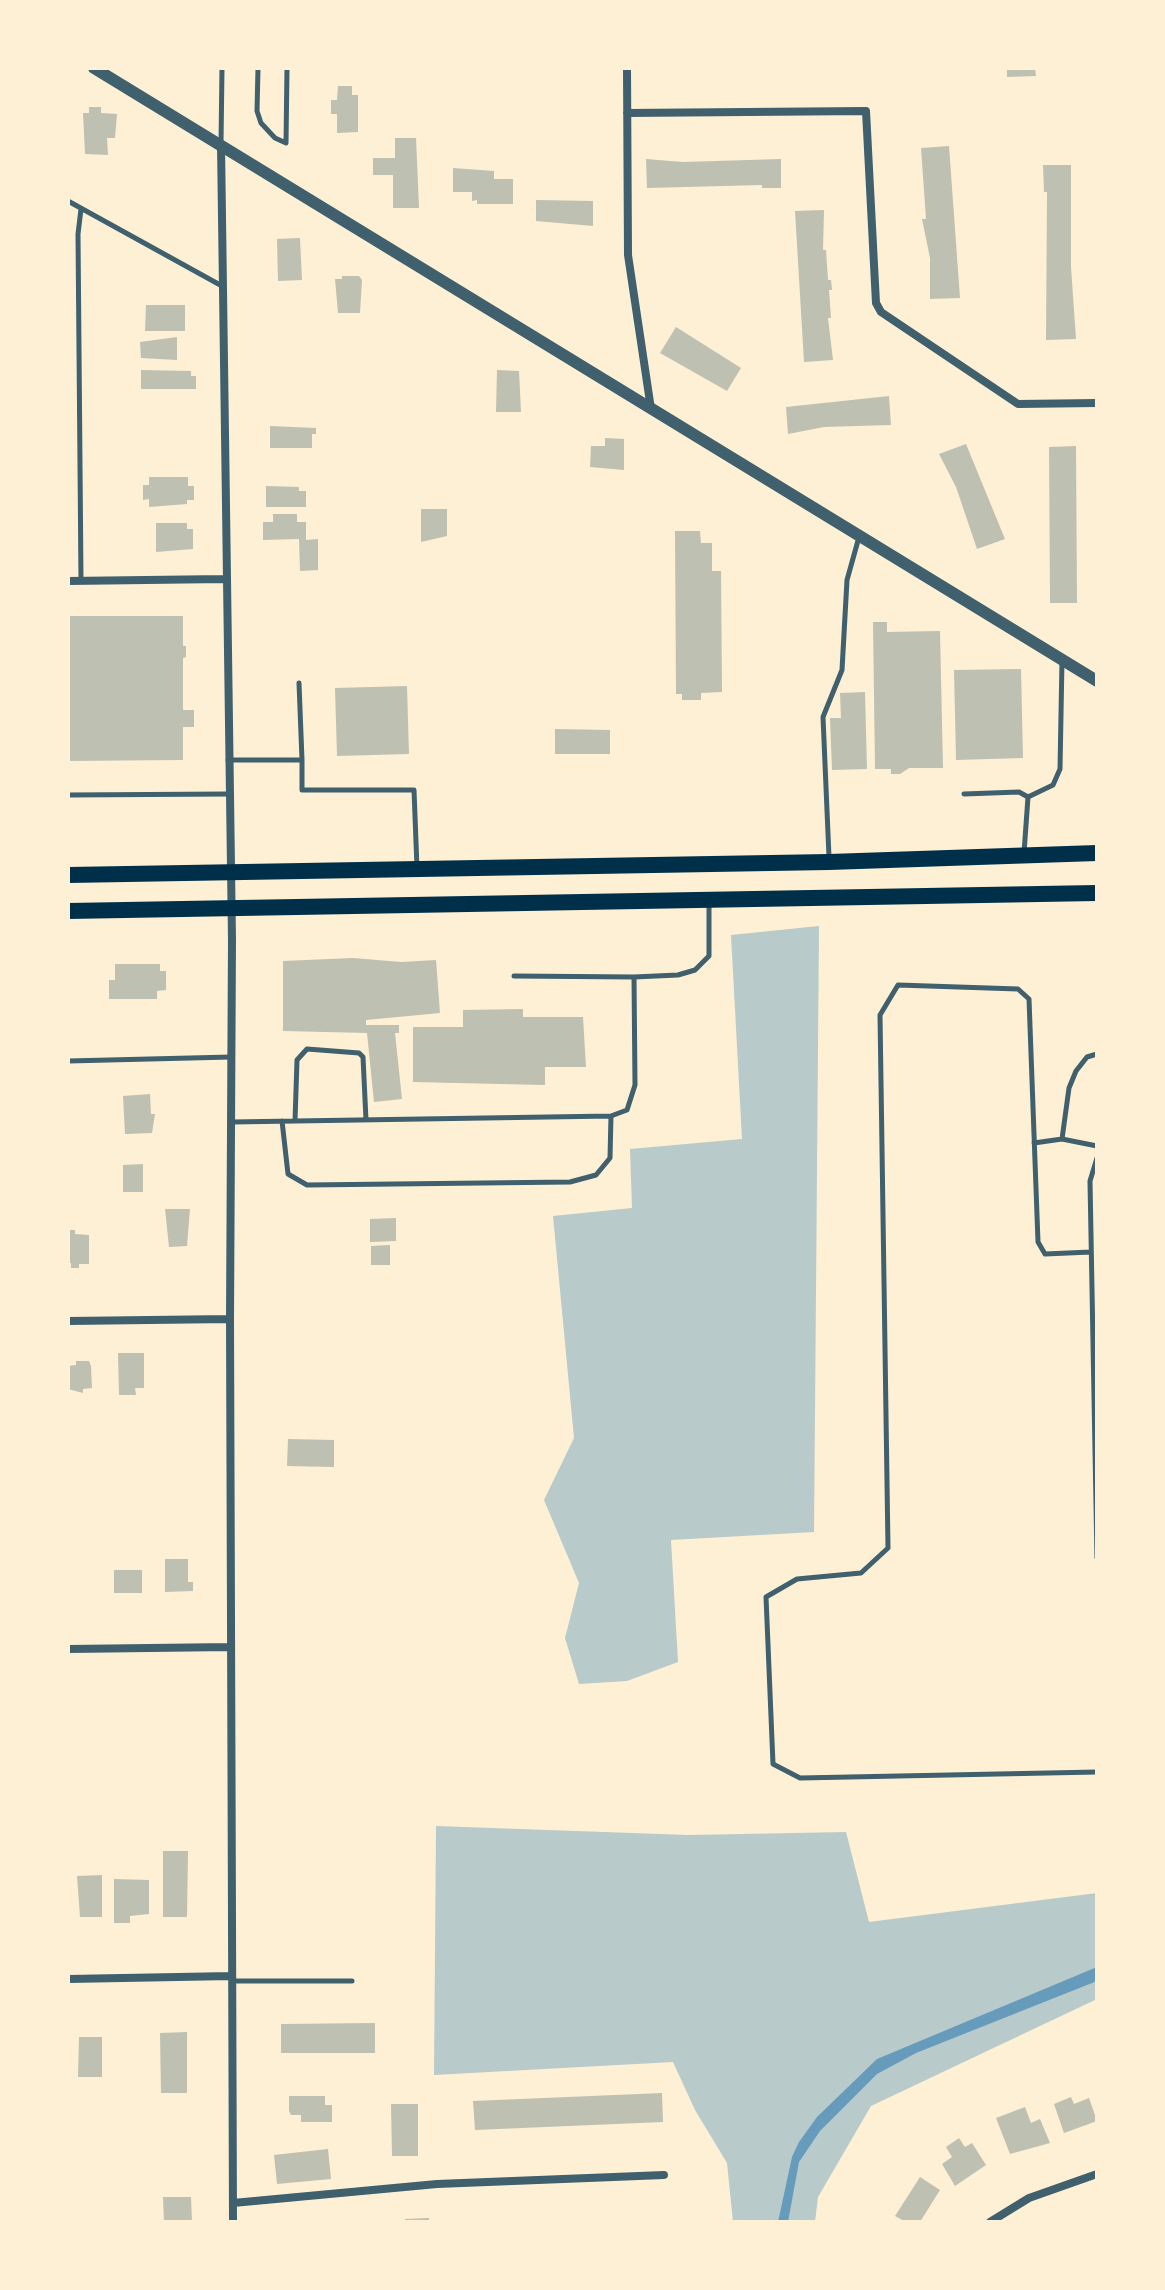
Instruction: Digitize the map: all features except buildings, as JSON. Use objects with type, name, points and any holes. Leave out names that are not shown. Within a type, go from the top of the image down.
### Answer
[{"type":"main road","points":[[68,875],[829,862],[1097,853]]},
{"type":"main road","points":[[68,911],[1097,893]]},
{"type":"street","points":[[94,68],[1097,681]]},
{"type":"street","points":[[627,68],[628,255],[651,409]]},
{"type":"street","points":[[627,113],[866,111],[876,303],[881,312],[1018,404],[1097,403]]},
{"type":"street","points":[[221,145],[232,1057],[233,2222]]},
{"type":"street","points":[[68,581],[224,579]]},
{"type":"street","points":[[68,1321],[230,1319]]},
{"type":"street","points":[[68,1649],[231,1647]]},
{"type":"street","points":[[68,1979],[232,1978]]},
{"type":"street","points":[[990,2222],[1020,2202],[1097,2174]]},
{"type":"street","points":[[233,2203],[437,2184],[664,2175]]},
{"type":"lane","points":[[221,145],[222,68]]},
{"type":"lane","points":[[258,68],[257,111],[261,123],[275,138],[286,143],[287,68]]},
{"type":"lane","points":[[68,201],[222,286]]},
{"type":"lane","points":[[81,209],[78,234],[81,580]]},
{"type":"lane","points":[[829,862],[823,717],[842,670],[847,580],[860,536]]},
{"type":"lane","points":[[1028,797],[1053,785],[1060,769],[1062,660]]},
{"type":"lane","points":[[299,683],[302,790],[414,790],[417,869]]},
{"type":"lane","points":[[227,760],[302,760]]},
{"type":"lane","points":[[964,794],[1019,792],[1028,797]]},
{"type":"lane","points":[[68,795],[228,794]]},
{"type":"lane","points":[[1024,854],[1028,797]]},
{"type":"lane","points":[[514,976],[634,977],[678,975],[695,970],[709,956],[709,900]]},
{"type":"lane","points":[[231,1122],[611,1116],[627,1110],[635,1085],[634,977]]},
{"type":"lane","points":[[1091,1252],[1045,1254],[1038,1242],[1029,999],[1018,989],[898,985],[880,1015],[888,1548],[861,1573],[797,1579],[766,1597],[773,1764],[800,1778],[1097,1772]]},
{"type":"lane","points":[[295,1121],[297,1060],[307,1049],[359,1053],[363,1057],[366,1120]]},
{"type":"lane","points":[[1062,1139],[1069,1088],[1076,1071],[1087,1057],[1097,1054]]},
{"type":"lane","points":[[68,1061],[232,1057]]},
{"type":"lane","points":[[282,1121],[288,1174],[307,1185],[570,1182],[596,1175],[610,1158],[611,1116]]},
{"type":"lane","points":[[1034,1143],[1062,1139],[1097,1146]]},
{"type":"lane","points":[[1097,1158],[1090,1181],[1097,1558]]},
{"type":"lane","points":[[232,1978],[352,1981]]},
{"type":"shaded area","points":[[819,926],[814,1532],[671,1540],[678,1662],[627,1681],[579,1684],[565,1638],[579,1583],[544,1500],[574,1438],[553,1216],[632,1208],[630,1149],[742,1139],[731,935]]},
{"type":"shaded area","points":[[436,1826],[688,1835],[846,1832],[869,1922],[1097,1893],[1097,1999],[871,2106],[818,2197],[815,2222],[733,2222],[727,2163],[695,2110],[673,2062],[434,2075]]},
{"type":"water","points":[[1097,1967],[1097,1981],[916,2053],[877,2074],[820,2131],[799,2162],[788,2222],[778,2222],[792,2157],[799,2142],[817,2117],[877,2059]]}]
